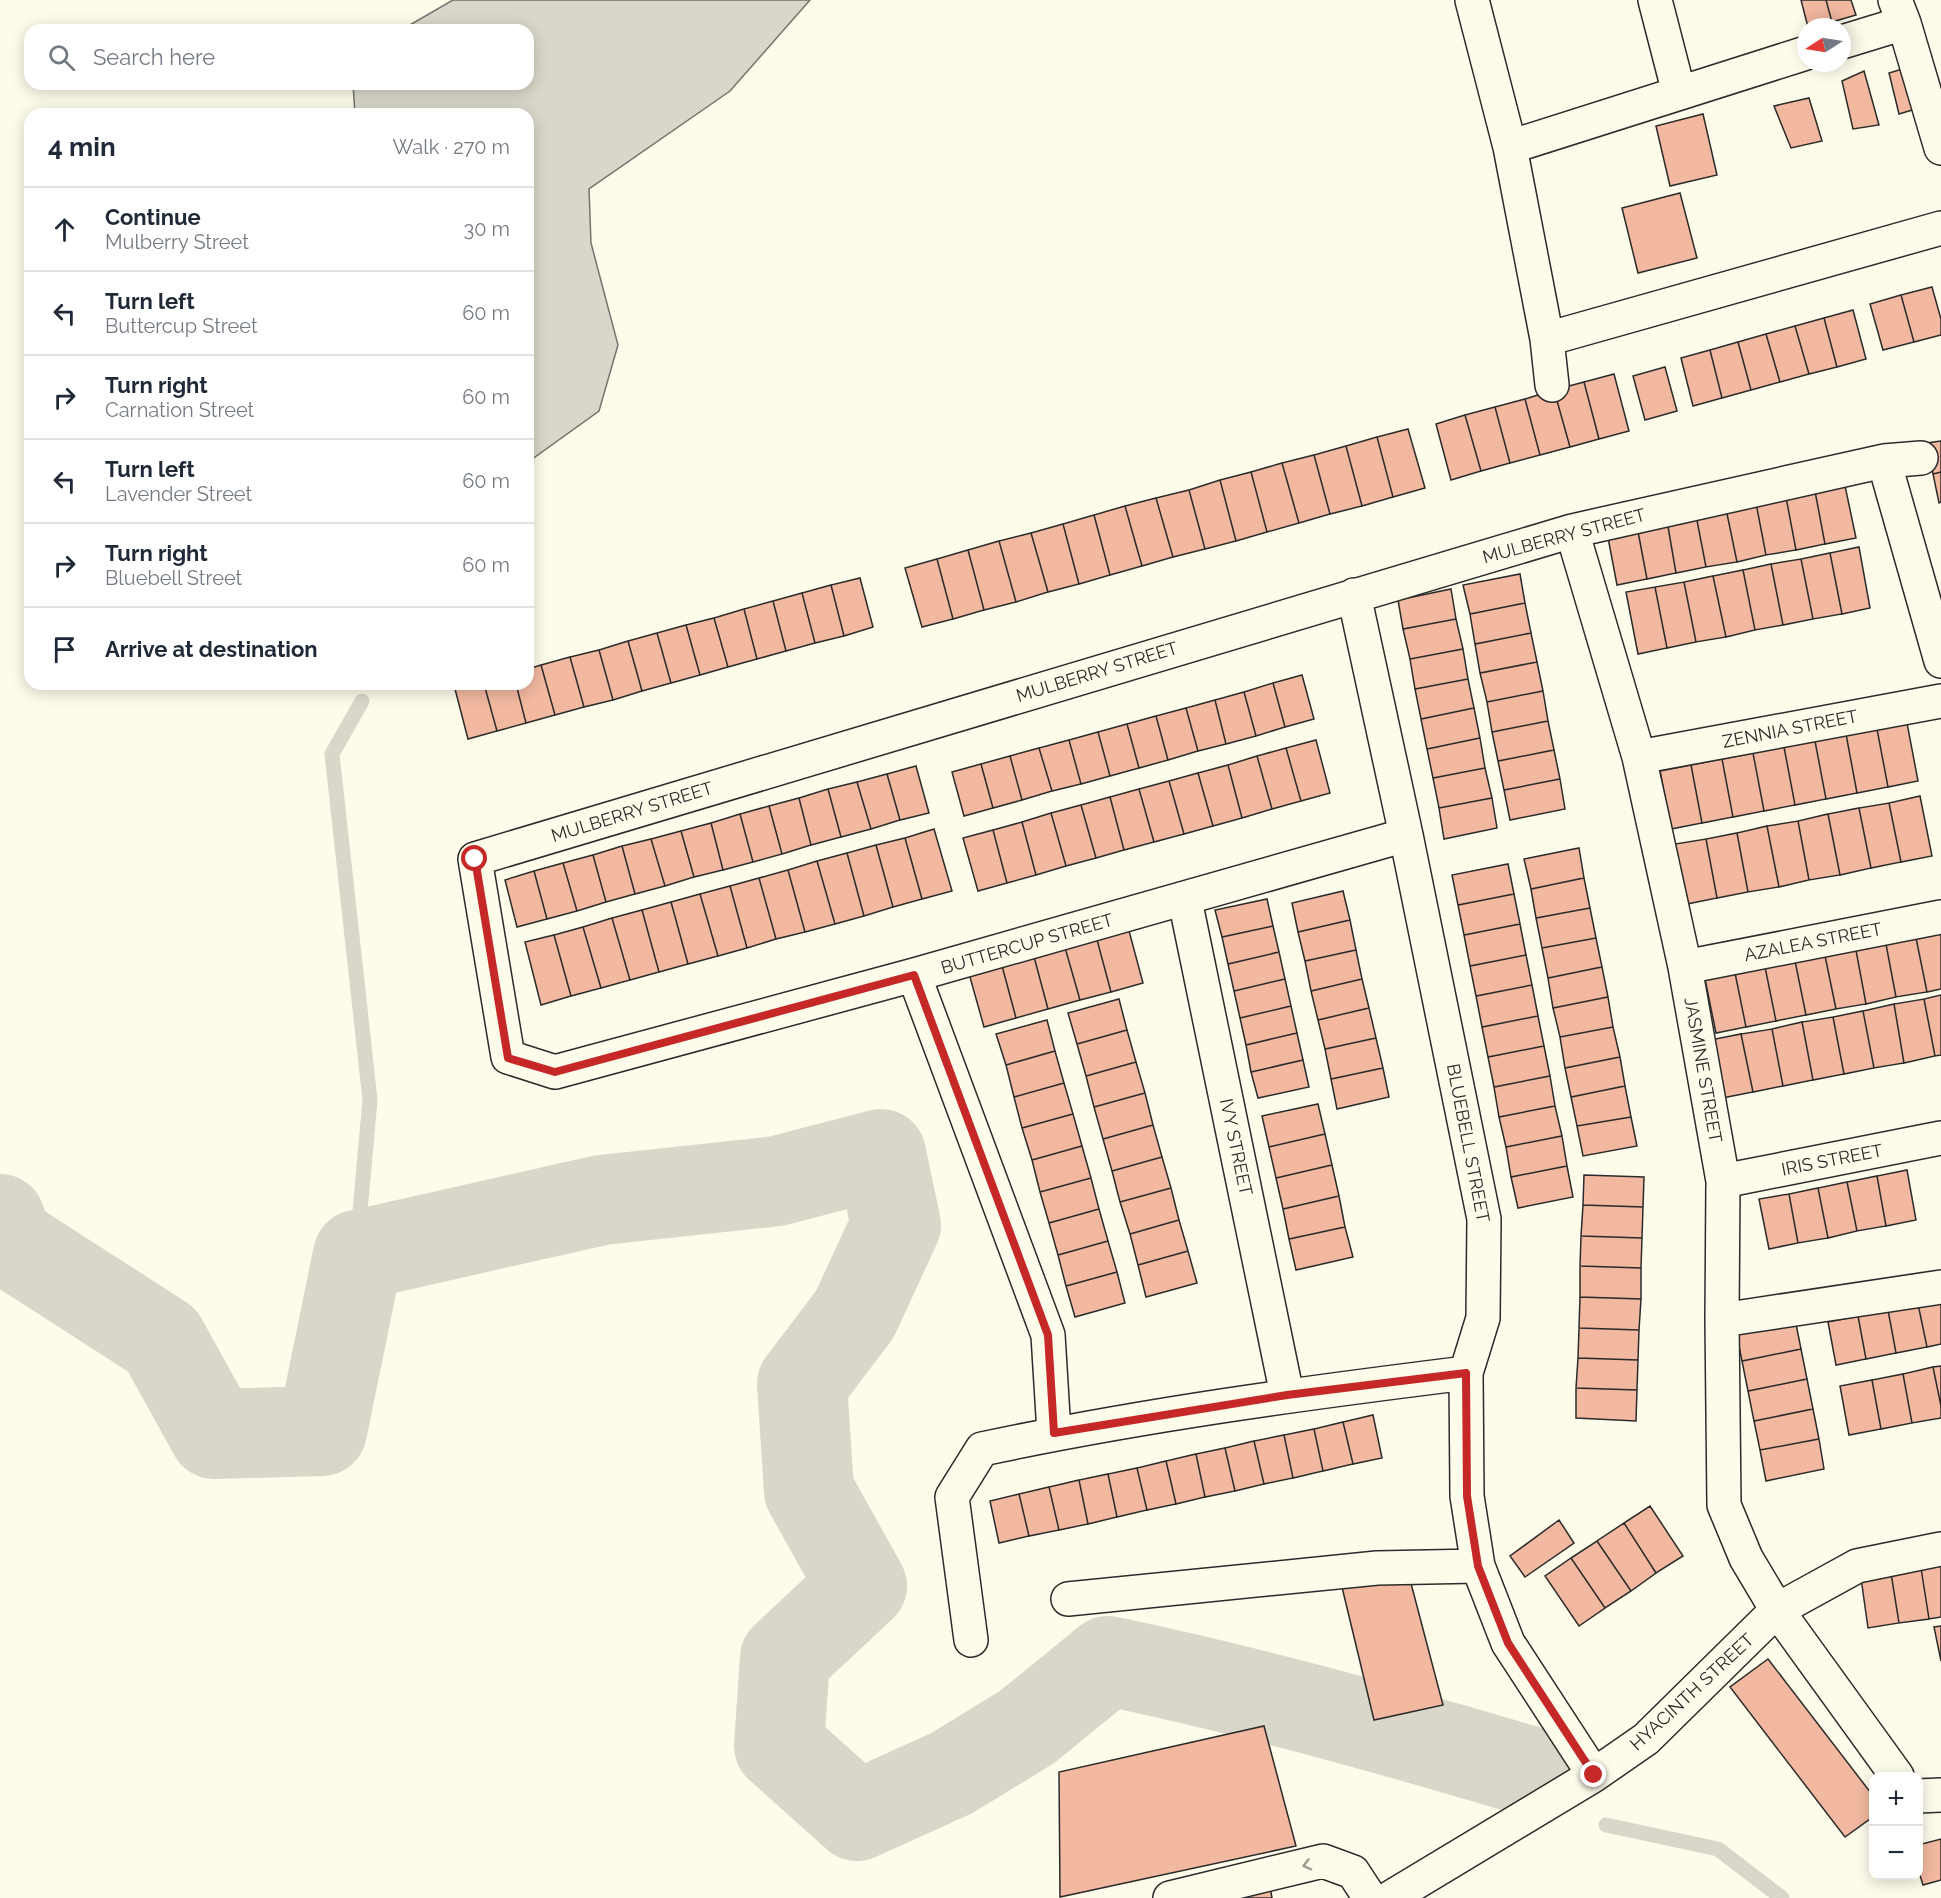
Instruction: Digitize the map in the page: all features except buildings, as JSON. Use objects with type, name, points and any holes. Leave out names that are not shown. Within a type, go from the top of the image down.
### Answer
[{"type":"street","points":[[1472,0],[1510,147],[1547,339],[1552,385]]},
{"type":"street","points":[[1655,0],[1679,93]]},
{"type":"street","points":[[1851,37],[1899,12],[1941,148]]},
{"type":"street","points":[[1510,147],[1797,56]]},
{"type":"street","points":[[1547,339],[1941,228]]},
{"type":"street","name":"MULBERRY STREET","points":[[508,1058],[475,859],[1572,531],[1884,461],[1921,458]]},
{"type":"street","points":[[1884,461],[1941,661]]},
{"type":"street","name":"JASMINE STREET","points":[[1572,531],[1639,757],[1685,967],[1723,1181],[1724,1505],[1746,1558],[1777,1610],[1894,1772]]},
{"type":"street","name":"BLUEBELL STREET","points":[[1354,595],[1406,835],[1484,1219],[1483,1318],[1466,1373],[1467,1496],[1478,1566],[1508,1643],[1594,1775]]},
{"type":"street","name":"ZENNIA STREET","points":[[1639,757],[1941,700]]},
{"type":"street","name":"BUTTERCUP STREET","points":[[508,1058],[555,1072],[1185,900],[1406,835]]},
{"type":"street","name":"IVY STREET","points":[[1185,900],[1287,1395]]},
{"type":"street","name":"AZALEA STREET","points":[[1685,967],[1941,917]]},
{"type":"street","points":[[914,975],[1048,1335],[1054,1433]]},
{"type":"street","name":"IRIS STREET","points":[[1723,1181],[1941,1138]]},
{"type":"street","points":[[1722,1320],[1941,1287]]},
{"type":"street","points":[[971,1640],[952,1497],[982,1449],[1054,1433],[1287,1395],[1466,1373]]},
{"type":"street","name":"HYACINTH STREET","points":[[1390,1898],[1594,1775],[1646,1739],[1777,1610],[1857,1566],[1941,1549]]},
{"type":"street","points":[[1068,1599],[1377,1568],[1478,1566]]},
{"type":"street","points":[[1923,1796],[1941,1795]]},
{"type":"street","points":[[1170,1898],[1323,1861],[1353,1872],[1370,1898]]},
{"type":"shaded area","points":[[453,0],[810,0],[730,91],[589,189],[591,243],[618,345],[599,411],[534,458],[534,108],[355,108],[353,90],[534,90],[534,24],[411,24]]},
{"type":"waterway","points":[[355,1267],[370,1100],[332,754],[362,701]]},
{"type":"waterway","points":[[0,1219],[8,1241],[162,1340],[214,1434],[322,1431],[358,1255],[602,1200],[777,1181],[881,1154],[896,1225],[855,1314],[802,1384],[809,1491],[862,1586],[785,1658],[779,1746],[857,1816],[952,1773],[1027,1727],[1108,1661],[1271,1699],[1539,1774]]},
{"type":"waterway","points":[[1606,1825],[1718,1849],[1782,1898]]},
{"type":"route","points":[[475,859],[508,1058],[555,1072],[914,975],[1048,1335],[1054,1433],[1287,1395],[1466,1373],[1467,1496],[1478,1566],[1508,1643],[1594,1775]]}]
